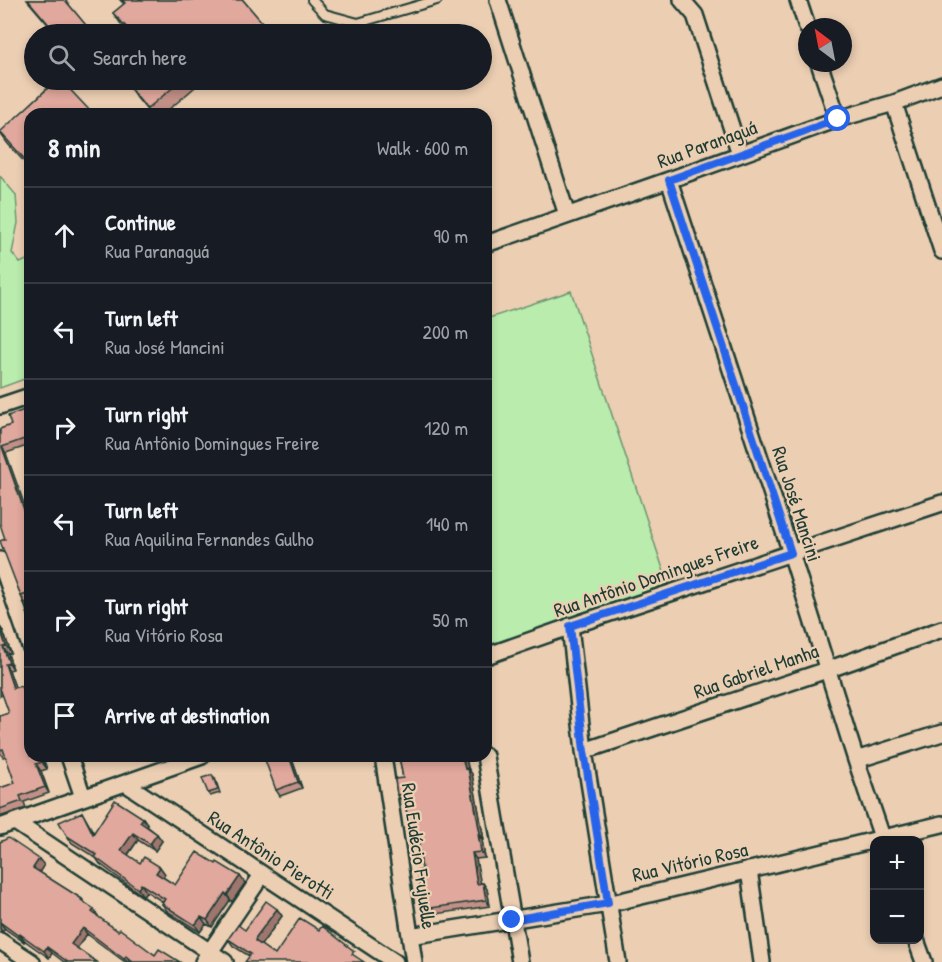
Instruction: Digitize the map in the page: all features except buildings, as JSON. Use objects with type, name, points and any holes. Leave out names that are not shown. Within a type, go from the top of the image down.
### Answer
[{"type":"street","points":[[498,0],[567,215]]},
{"type":"street","points":[[682,0],[695,15],[740,154]]},
{"type":"street","points":[[798,0],[804,18]]},
{"type":"street","points":[[822,72],[838,119]]},
{"type":"street","name":"Rua Paranaguá","points":[[492,241],[838,119],[894,103],[942,85]]},
{"type":"street","points":[[894,103],[942,251]]},
{"type":"street","name":"Rua José Mancini","points":[[669,180],[882,836]]},
{"type":"street","points":[[0,406],[24,398]]},
{"type":"street","name":"Rua Antônio Domingues Freire","points":[[492,654],[942,503]]},
{"type":"street","points":[[0,560],[24,629]]},
{"type":"street","points":[[570,626],[584,751],[618,962]]},
{"type":"street","name":"Rua Gabriel Manha","points":[[584,751],[942,629]]},
{"type":"street","points":[[856,760],[942,733]]},
{"type":"street","points":[[71,762],[83,797]]},
{"type":"street","points":[[7,824],[185,762]]},
{"type":"street","name":"Rua Eudécio Frujuelle","points":[[384,762],[414,962]]},
{"type":"street","points":[[486,762],[520,962]]},
{"type":"street","name":"Rua Antônio Pierotti","points":[[124,783],[395,962]]},
{"type":"street","points":[[7,824],[206,957],[225,962]]},
{"type":"street","name":"Rua Vitório Rosa","points":[[895,836],[942,824]]},
{"type":"street","name":"Rua Vitório Rosa","points":[[410,936],[608,903],[870,842]]},
{"type":"street","points":[[749,870],[762,962]]},
{"type":"street","points":[[206,957],[262,874]]},
{"type":"street","points":[[0,941],[32,962]]},
{"type":"street","points":[[918,944],[924,962]]},
{"type":"lane","points":[[312,0],[325,14],[358,23],[437,0]]},
{"type":"green space","points":[[0,176],[16,195],[18,223],[12,253],[20,263],[24,261],[24,379],[0,388]]},
{"type":"green space","points":[[571,291],[668,584],[492,645],[492,317]]},
{"type":"route","points":[[512,920],[608,903],[584,751],[570,626],[791,553],[669,180],[838,119]]}]
